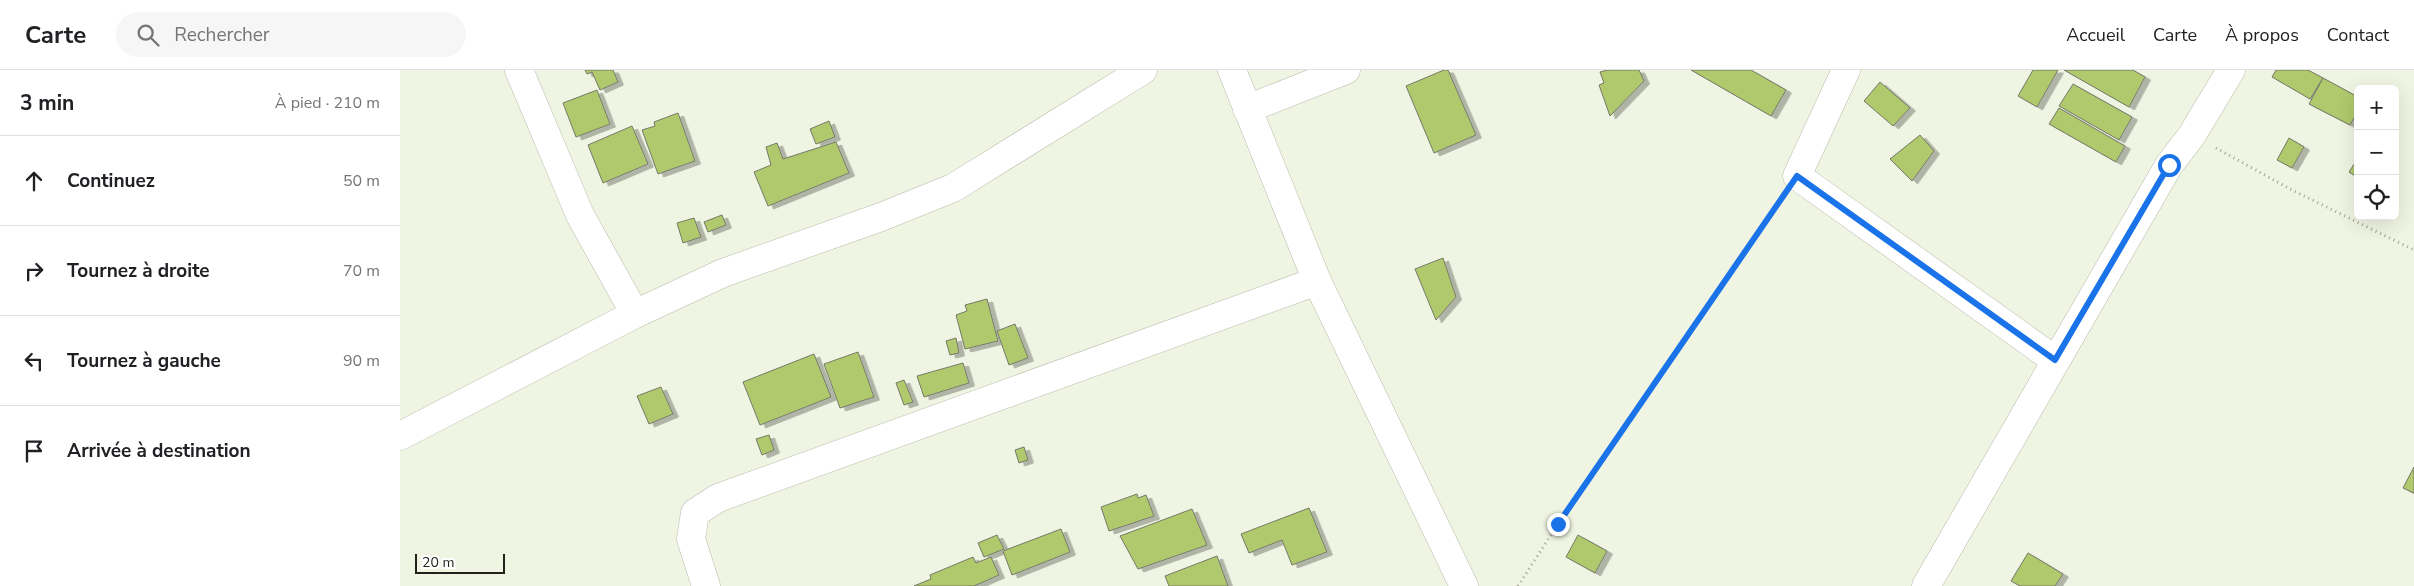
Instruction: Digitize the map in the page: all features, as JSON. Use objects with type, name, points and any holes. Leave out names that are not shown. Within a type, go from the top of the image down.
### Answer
[{"type":"street","points":[[519,70],[580,215],[635,314]]},
{"type":"street","points":[[400,436],[635,314],[723,273],[881,217],[953,188],[1143,70]]},
{"type":"street","points":[[1232,70],[1318,281],[1464,586]]},
{"type":"street","points":[[1248,109],[1346,70]]},
{"type":"street","points":[[1846,70],[1797,176],[2055,360]]},
{"type":"street","points":[[1926,586],[2169,165],[2192,135],[2231,70]]},
{"type":"street","points":[[706,586],[691,539],[696,513],[718,498],[1318,281]]},
{"type":"path","points":[[2192,135],[2290,189],[2414,250]]},
{"type":"path","points":[[1518,586],[1558,524],[1797,176]]},
{"type":"building","points":[[585,70],[613,70],[618,82],[600,90],[592,72],[587,74]]},
{"type":"building","points":[[1448,70],[1476,135],[1434,153],[1406,86]]},
{"type":"building","points":[[1608,70],[1639,70],[1644,81],[1610,116],[1599,85],[1604,83],[1600,72]]},
{"type":"building","points":[[1691,70],[1751,70],[1786,90],[1771,116]]},
{"type":"building","points":[[2033,70],[2058,70],[2037,107],[2018,96]]},
{"type":"building","points":[[2064,70],[2133,70],[2145,77],[2129,107]]},
{"type":"building","points":[[2276,70],[2308,70],[2323,78],[2310,99],[2272,77]]},
{"type":"building","points":[[2323,78],[2354,95],[2354,118],[2350,125],[2309,104]]},
{"type":"building","points":[[1880,82],[1910,108],[1893,126],[1864,101]]},
{"type":"building","points":[[2073,84],[2132,117],[2119,140],[2059,106]]},
{"type":"building","points":[[597,90],[610,124],[576,137],[563,103]]},
{"type":"building","points":[[2059,108],[2125,146],[2116,162],[2049,124]]},
{"type":"building","points":[[678,113],[695,161],[658,174],[642,130],[655,126],[654,122]]},
{"type":"building","points":[[829,121],[835,137],[816,144],[810,129]]},
{"type":"building","points":[[632,126],[648,164],[603,183],[588,145]]},
{"type":"building","points":[[1920,135],[1934,151],[1912,181],[1890,159]]},
{"type":"building","points":[[2289,138],[2304,147],[2292,168],[2277,160]]},
{"type":"building","points":[[836,142],[849,173],[768,206],[754,172],[771,165],[766,147],[777,143],[783,159]]},
{"type":"building","points":[[2354,164],[2354,175],[2349,172]]},
{"type":"building","points":[[722,215],[726,225],[708,232],[704,222]]},
{"type":"building","points":[[694,218],[701,237],[683,243],[677,223]]},
{"type":"building","points":[[1443,258],[1456,297],[1436,320],[1415,269]]},
{"type":"building","points":[[987,299],[998,341],[965,349],[956,315],[967,311],[965,305]]},
{"type":"building","points":[[1015,324],[1028,358],[1009,365],[997,331]]},
{"type":"building","points":[[956,338],[959,353],[950,355],[946,341]]},
{"type":"building","points":[[858,352],[874,397],[840,408],[824,364]]},
{"type":"building","points":[[814,354],[831,397],[760,425],[743,382]]},
{"type":"building","points":[[963,363],[969,383],[924,397],[917,376]]},
{"type":"building","points":[[904,380],[913,402],[904,405],[896,383]]},
{"type":"building","points":[[661,387],[673,414],[649,424],[637,396]]},
{"type":"building","points":[[769,435],[774,450],[762,455],[756,439]]},
{"type":"building","points":[[1024,447],[1028,460],[1019,463],[1015,450]]},
{"type":"building","points":[[2414,467],[2414,493],[2403,488]]},
{"type":"building","points":[[1137,494],[1138,498],[1146,495],[1154,516],[1109,531],[1101,507]]},
{"type":"building","points":[[1309,508],[1327,552],[1292,565],[1282,540],[1249,553],[1241,534]]},
{"type":"building","points":[[1192,509],[1207,545],[1138,569],[1120,536]]},
{"type":"building","points":[[1061,529],[1070,552],[1012,575],[1003,551]]},
{"type":"building","points":[[997,535],[1004,549],[984,557],[978,543]]},
{"type":"building","points":[[1578,535],[1607,551],[1595,573],[1566,557]]},
{"type":"building","points":[[2028,553],[2063,574],[2055,586],[2020,586],[2011,581]]},
{"type":"building","points":[[1217,556],[1228,586],[1169,586],[1165,576]]},
{"type":"building","points":[[973,557],[976,563],[991,557],[999,575],[974,586],[914,586],[931,579],[930,575]]},
{"type":"route","points":[[1558,524],[1797,176],[2055,360],[2169,165]]}]
